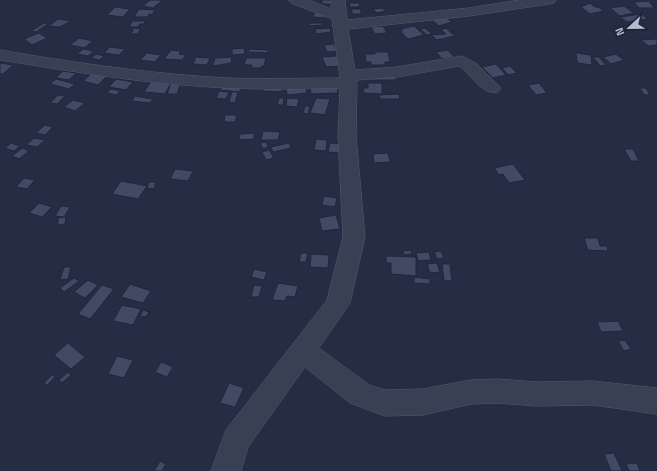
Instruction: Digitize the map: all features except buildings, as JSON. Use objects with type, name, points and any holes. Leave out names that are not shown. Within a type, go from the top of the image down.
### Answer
[{"type":"street","points":[[296,0],[339,14],[549,0]]},
{"type":"street","points":[[226,471],[236,440],[338,303],[354,237],[347,136],[349,80],[339,14]]},
{"type":"street","points":[[0,55],[27,61],[91,70],[209,82],[252,84],[349,80],[462,61],[471,67],[492,88]]},
{"type":"street","points":[[302,350],[360,394],[384,403],[423,402],[471,392],[498,391],[536,394],[593,393],[657,401]]}]
